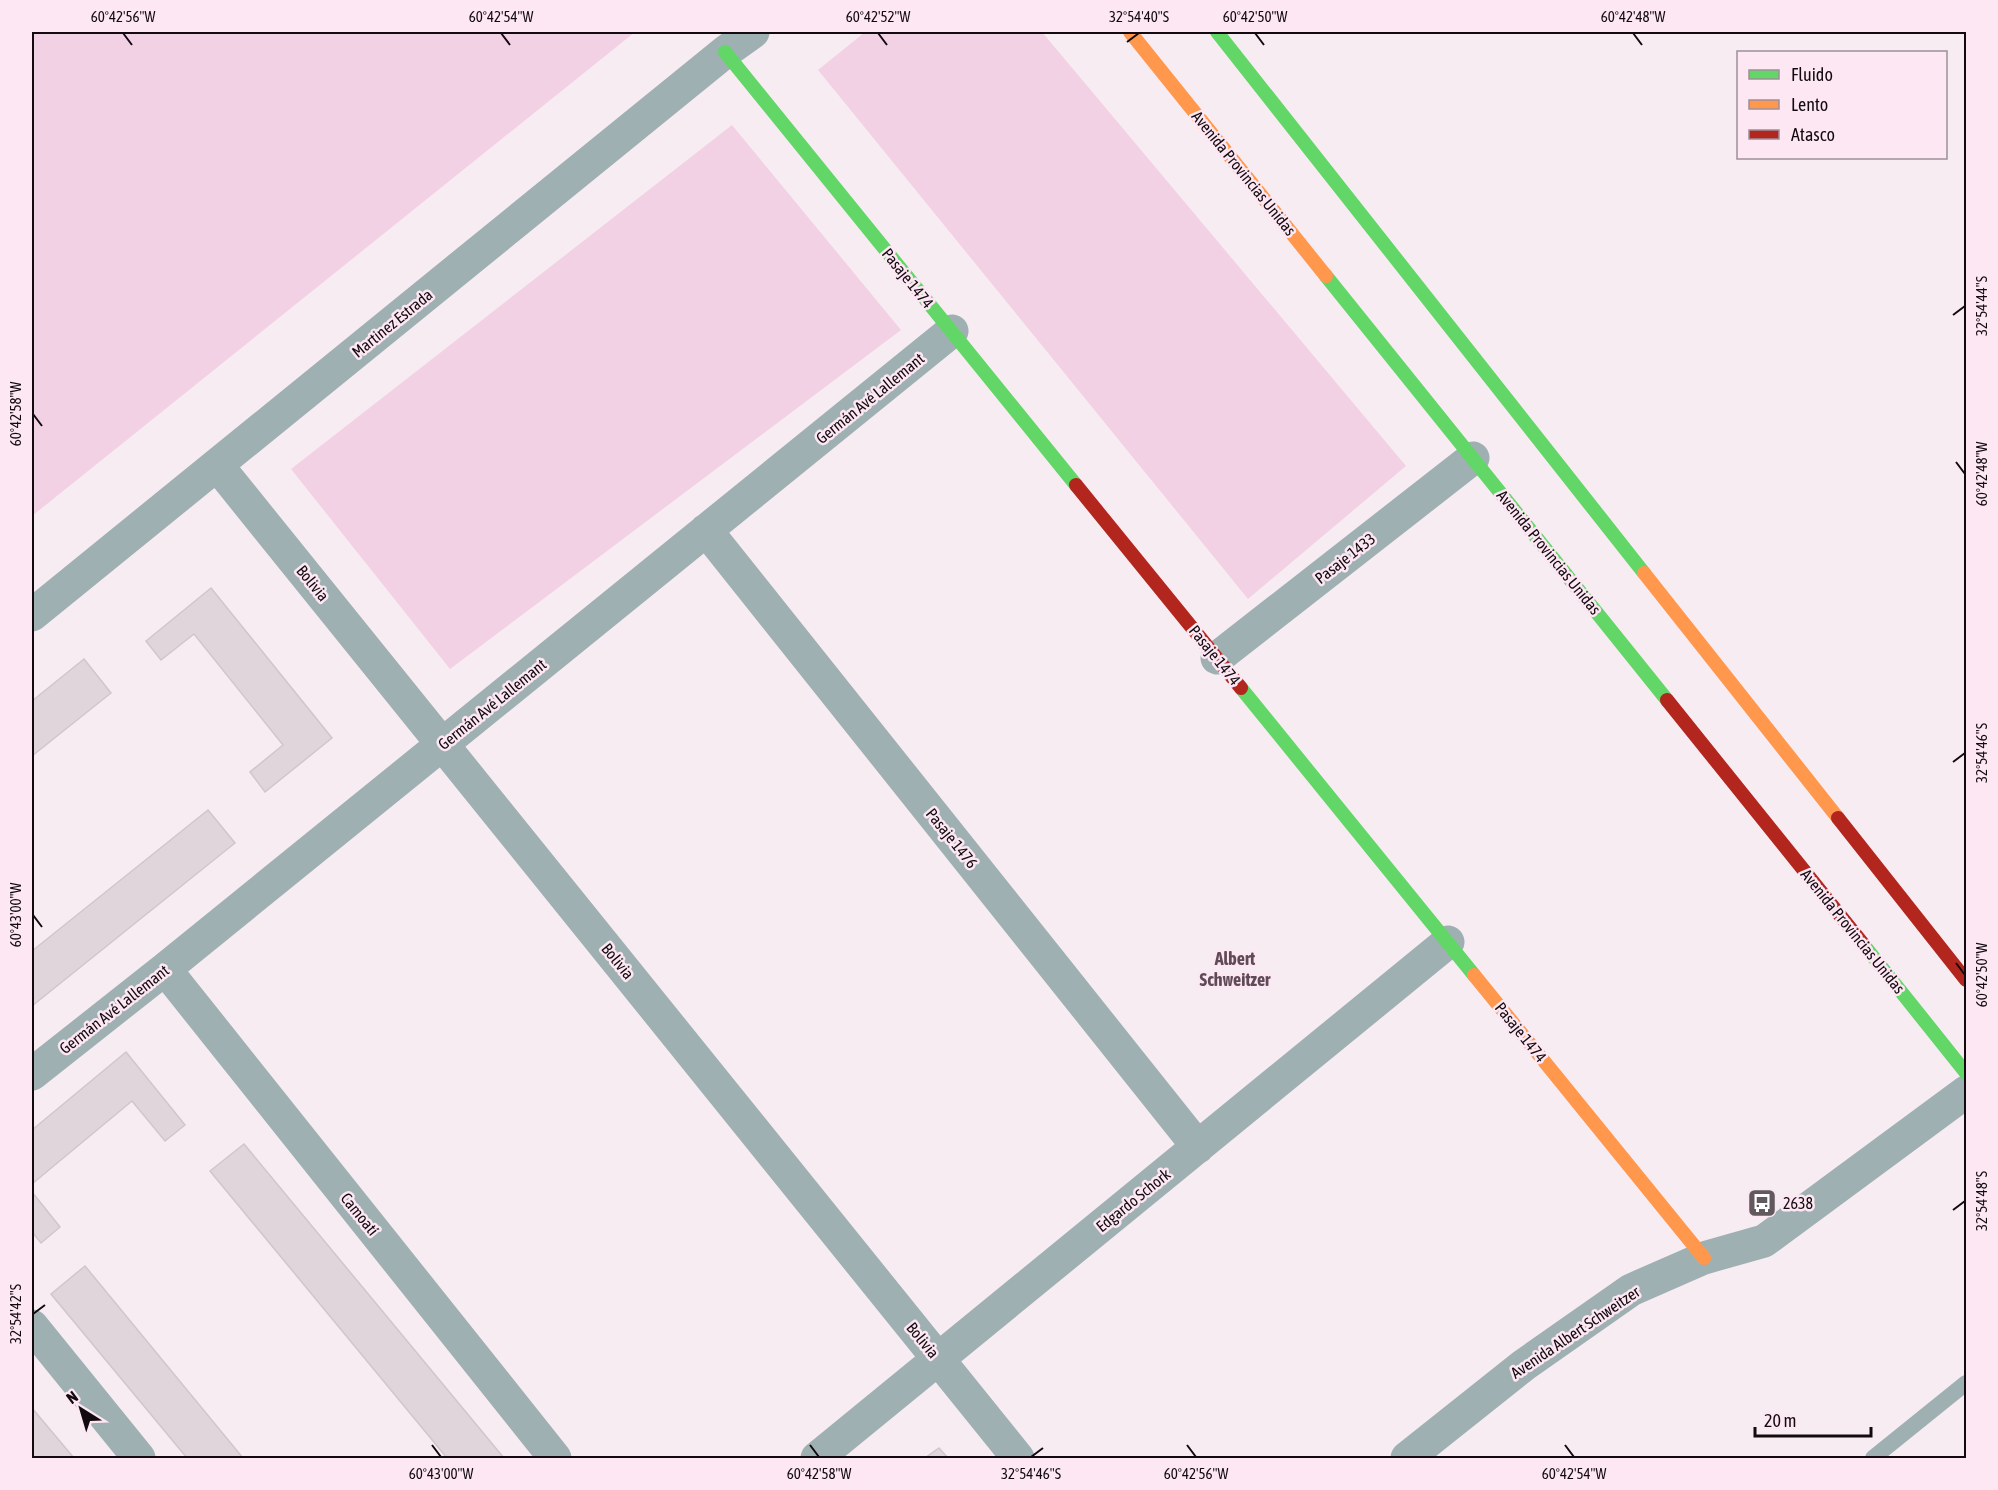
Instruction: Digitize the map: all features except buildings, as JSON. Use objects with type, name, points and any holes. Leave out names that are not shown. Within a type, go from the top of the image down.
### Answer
[{"type":"main road","name":"Avenida Provincias Unidas","points":[[1130,32],[1966,1073]]},
{"type":"main road","points":[[1217,32],[1966,980]]},
{"type":"main road","name":"Pasaje 1474","points":[[725,52],[1704,1258]]},
{"type":"street","name":"Martinez Estrada","points":[[32,615],[725,52],[753,32]]},
{"type":"street","name":"Germán Avé Lallemant","points":[[32,1074],[165,969],[952,331]]},
{"type":"street","name":"Pasaje 1433","points":[[1217,658],[1473,458]]},
{"type":"street","name":"Bolivia","points":[[217,465],[1018,1458]]},
{"type":"street","name":"Pasaje 1476","points":[[706,530],[1198,1147]]},
{"type":"street","name":"Edgardo Schork","points":[[818,1458],[1448,942]]},
{"type":"street","name":"Camoatí","points":[[165,969],[555,1458]]},
{"type":"street","name":"Avenida Albert Schweitzer","points":[[1407,1458],[1524,1365],[1631,1290],[1704,1258],[1764,1241],[1966,1092]]},
{"type":"street","points":[[32,1326],[139,1458]]},
{"type":"lane","points":[[1873,1458],[1966,1383]]},
{"type":"shaded area","points":[[32,32],[635,32],[32,516]]},
{"type":"shaded area","points":[[865,32],[1042,32],[1406,466],[1248,599],[818,70]]},
{"type":"shaded area","points":[[732,125],[901,330],[450,669],[291,469]]},
{"type":"traffic: fast","points":[[1217,32],[1644,573]]},
{"type":"traffic: fast","points":[[725,52],[1076,485]]},
{"type":"traffic: fast","points":[[1326,276],[1667,700]]},
{"type":"traffic: fast","points":[[1241,688],[1474,975]]},
{"type":"traffic: fast","points":[[1863,944],[1966,1073]]},
{"type":"traffic: slow","points":[[1130,32],[1326,276]]},
{"type":"traffic: slow","points":[[1644,573],[1838,818]]},
{"type":"traffic: slow","points":[[1474,975],[1704,1258]]},
{"type":"traffic: jam","points":[[1076,485],[1241,688]]},
{"type":"traffic: jam","points":[[1667,700],[1863,944]]},
{"type":"traffic: jam","points":[[1838,818],[1966,980]]},
{"type":"place","name":"2638","points":[[1762,1203]]},
{"type":"district","name":"Albert Schweitzer","points":[[1235,969]]}]
